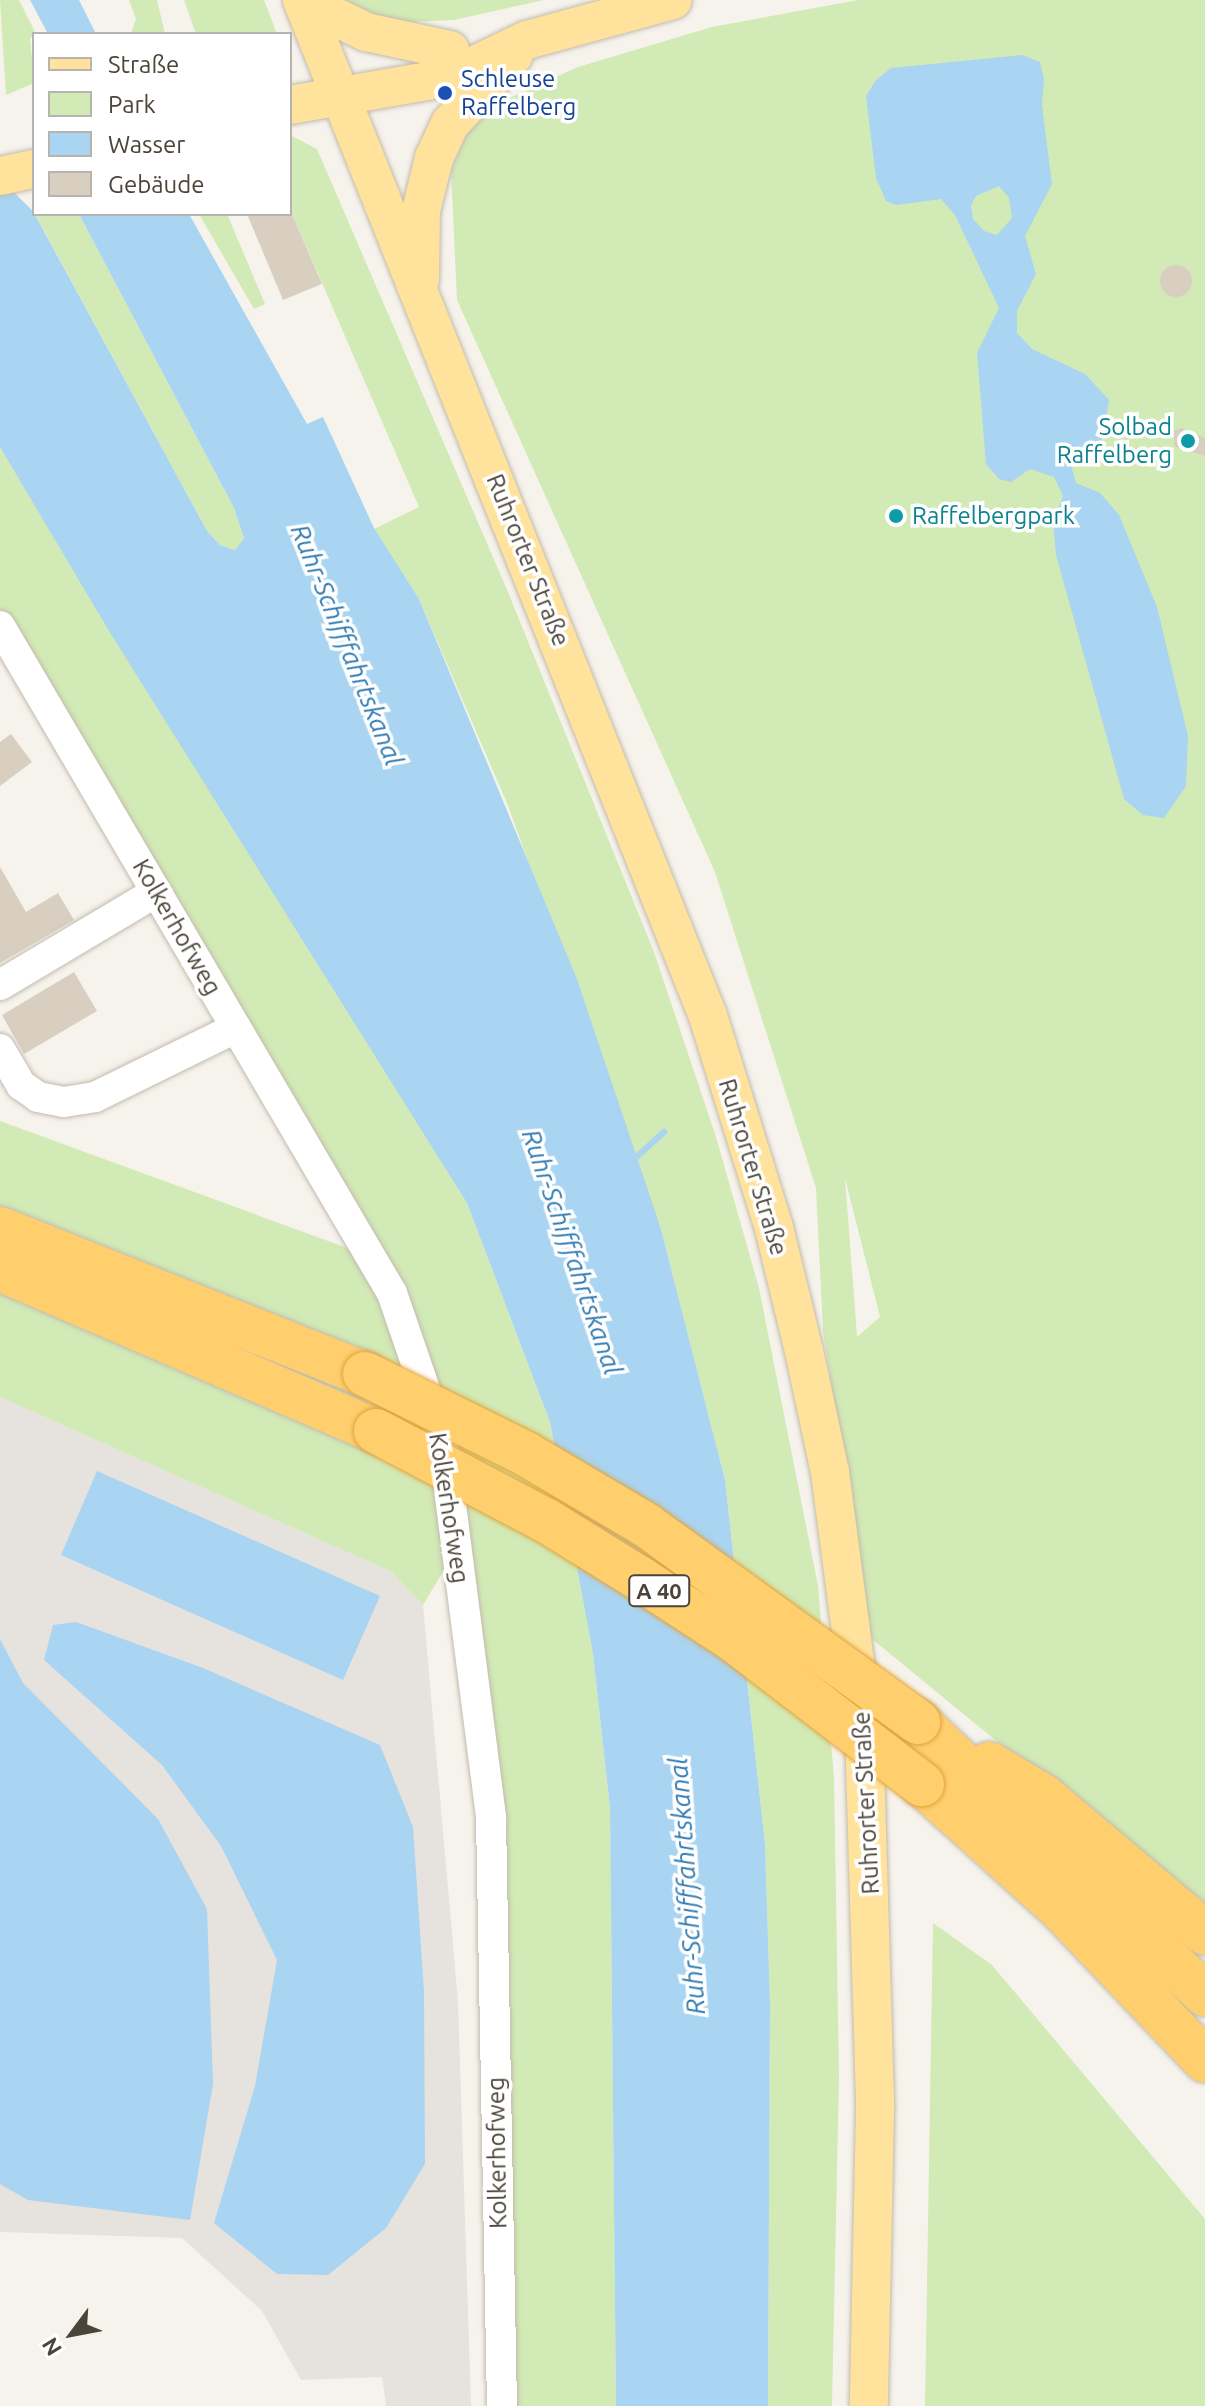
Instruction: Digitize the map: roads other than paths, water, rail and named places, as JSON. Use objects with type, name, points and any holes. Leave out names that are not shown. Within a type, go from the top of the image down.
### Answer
[{"type":"highway","name":"A 40","points":[[0,1229],[365,1374],[526,1454],[646,1525],[918,1722],[1205,1994]]},
{"type":"highway","name":"A 40","points":[[0,1269],[376,1431],[547,1521],[734,1640],[922,1784],[1061,1909],[1205,2060]]},
{"type":"highway","points":[[918,1722],[1043,1796],[1205,1933]]},
{"type":"main road","points":[[339,95],[376,74],[450,50],[527,40],[673,0]]},
{"type":"main road","points":[[302,1],[366,32],[450,50]]},
{"type":"main road","name":"Ruhrorter Straße","points":[[302,1],[708,1016],[774,1228],[820,1427],[851,1611],[865,1746],[875,2110],[869,2406]]},
{"type":"main road","points":[[292,105],[339,95],[382,92],[450,77],[527,40]]},
{"type":"main road","points":[[420,298],[421,211],[434,158],[450,124],[527,40]]},
{"type":"main road","points":[[0,176],[32,169]]},
{"type":"street","name":"Kolkerhofweg","points":[[0,626],[392,1293],[443,1442],[491,1818],[502,2406]]},
{"type":"street","points":[[0,985],[156,892]]},
{"type":"street","points":[[0,1049],[21,1085],[38,1097],[64,1102],[95,1097],[236,1028]]},
{"type":"water","points":[[30,0],[79,0],[95,32],[47,32]]},
{"type":"water","points":[[1022,55],[1040,62],[1052,184],[1025,236],[1036,274],[1017,311],[1017,333],[1032,349],[1085,374],[1109,400],[1102,439],[1071,465],[1076,483],[1100,493],[1119,515],[1157,607],[1188,736],[1186,786],[1164,818],[1143,815],[1124,799],[1056,555],[1053,522],[1063,496],[1054,477],[1030,469],[1011,482],[999,479],[986,464],[977,353],[999,308],[955,215],[941,199],[896,205],[886,201],[876,178],[866,96],[876,80],[891,68]],"holes":[[[999,186],[1009,198],[1012,218],[997,235],[984,231],[973,219],[971,206],[976,196]]]},
{"type":"water","name":"Ruhr-Schifffahrtskanal","points":[[0,179],[32,210],[32,216],[36,216],[207,531],[220,545],[235,550],[244,538],[234,508],[80,216],[190,216],[307,424],[323,417],[374,528],[419,599],[577,979],[661,1229],[725,1480],[765,1844],[770,2004],[768,2406],[616,2406],[610,1808],[593,1654],[550,1422],[467,1203],[109,631],[0,447]]},
{"type":"water","points":[[97,1471],[380,1596],[343,1680],[61,1555]]},
{"type":"water","points":[[76,1622],[203,1668],[380,1745],[413,1827],[424,1992],[425,2164],[386,2228],[328,2275],[277,2274],[214,2223],[255,2086],[277,1960],[221,1846],[162,1765],[44,1660],[53,1625]]},
{"type":"water","points":[[0,1639],[23,1683],[158,1819],[207,1909],[213,2084],[190,2220],[28,2200],[0,2184]]},
{"type":"waterway","points":[[631,1162],[664,1132]]},
{"type":"place","name":"Schleuse Raffelberg","points":[[445,93]]},
{"type":"place","name":"Solbad Raffelberg","points":[[1188,441]]},
{"type":"place","name":"Raffelbergpark","points":[[896,516]]}]
